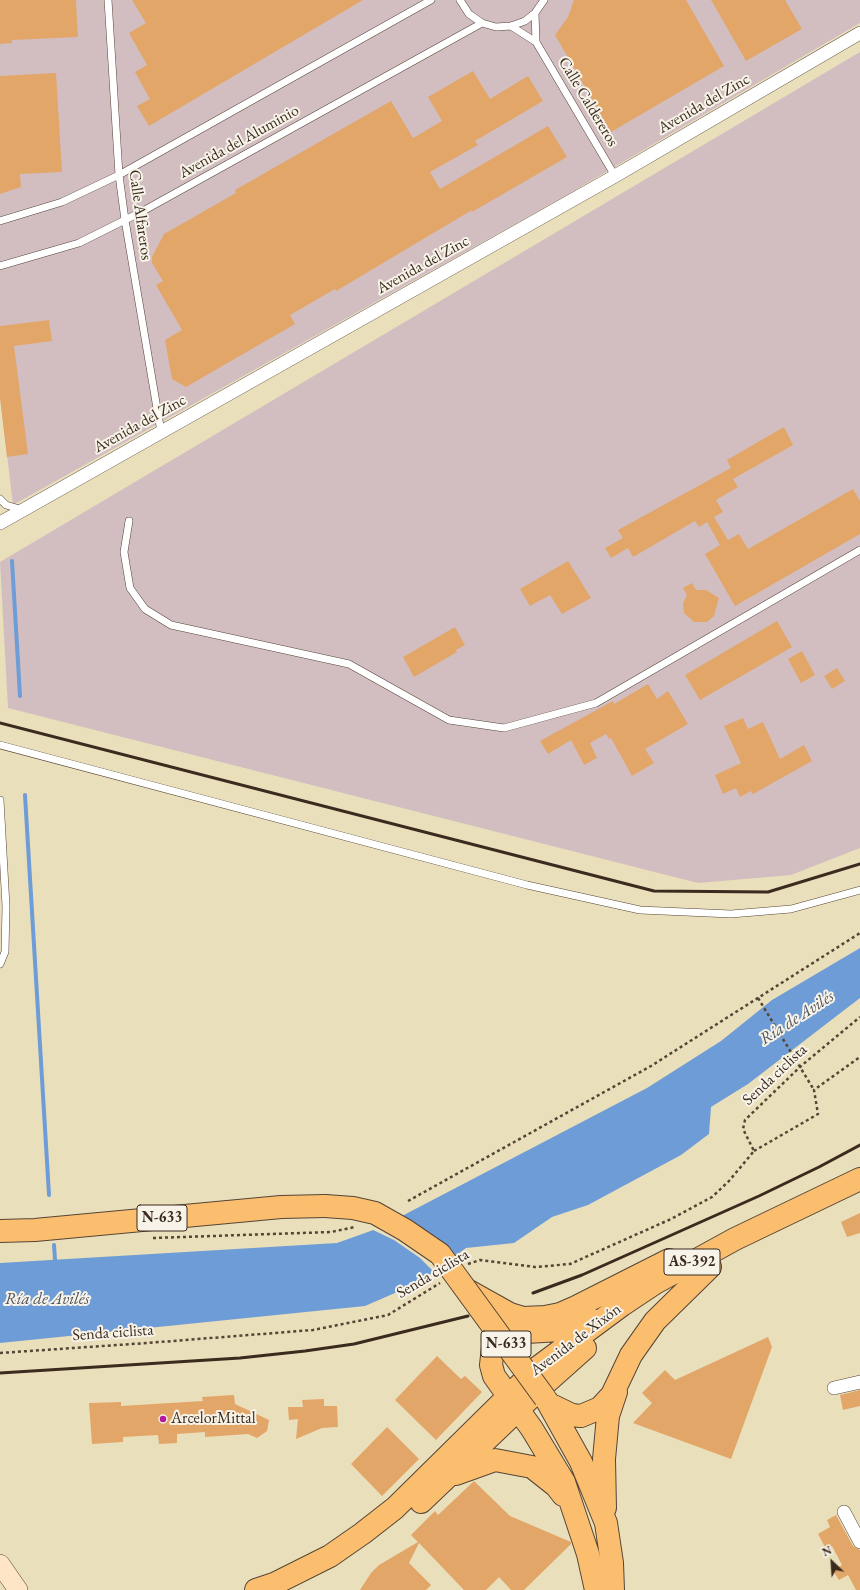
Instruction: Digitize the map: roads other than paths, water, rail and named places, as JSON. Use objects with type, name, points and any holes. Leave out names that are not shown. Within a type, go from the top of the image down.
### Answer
[{"type":"highway","name":"Avenida de Xixón","points":[[333,1563],[367,1549],[397,1526],[449,1476],[553,1356],[622,1305],[661,1280],[734,1239],[860,1179]]},
{"type":"highway","name":"Avenida de Xixón","points":[[333,1563],[513,1402],[590,1343],[657,1299],[710,1267],[860,1195]]},
{"type":"highway","name":"N-633","points":[[0,1231],[35,1230],[281,1207],[325,1206],[354,1208],[374,1213],[405,1230],[440,1254],[547,1401],[582,1462],[606,1523],[612,1563],[613,1590]]},
{"type":"highway","points":[[467,1290],[510,1314],[523,1318],[545,1317],[560,1314],[576,1307],[670,1259],[698,1248],[734,1239]]},
{"type":"highway","points":[[547,1401],[572,1415],[581,1416],[591,1413],[606,1402],[619,1381],[631,1355],[655,1321],[710,1267]]},
{"type":"highway","points":[[596,1590],[588,1554],[564,1482],[513,1402],[494,1376],[491,1364],[493,1347],[498,1340],[510,1334],[520,1331],[541,1332],[560,1330],[622,1305]]},
{"type":"highway","points":[[606,1523],[604,1459],[608,1416],[619,1381]]},
{"type":"highway","points":[[449,1476],[495,1460],[532,1467],[556,1486],[573,1508]]},
{"type":"highway","points":[[256,1590],[333,1563]]},
{"type":"highway","points":[[293,1590],[333,1563]]},
{"type":"main road","points":[[0,1564],[18,1590]]},
{"type":"street","name":"Avenida del Zinc","points":[[0,523],[615,176],[860,33]]},
{"type":"street","points":[[834,1388],[860,1382]]},
{"type":"street","points":[[844,1512],[860,1542]]},
{"type":"lane","name":"Calle Alfareros","points":[[108,0],[119,174],[125,220],[161,432]]},
{"type":"lane","name":"Avenida del Aluminio","points":[[0,221],[62,202],[119,174],[431,0]]},
{"type":"lane","points":[[460,0],[469,14],[482,23],[496,27],[512,26],[525,21],[535,14],[544,0]]},
{"type":"lane","points":[[535,14],[536,42]]},
{"type":"lane","name":"Avenida del Aluminio","points":[[0,266],[79,243],[125,220],[482,23]]},
{"type":"lane","points":[[512,26],[536,42]]},
{"type":"lane","name":"Calle Caldereros","points":[[536,42],[615,176]]},
{"type":"lane","points":[[0,499],[6,505],[23,510]]},
{"type":"lane","points":[[129,521],[124,552],[130,588],[145,609],[171,625],[349,664],[449,720],[504,728],[596,703],[860,550]]},
{"type":"lane","points":[[0,745],[527,885],[640,910],[731,914],[791,909],[860,890]]},
{"type":"lane","points":[[0,800],[6,906],[5,952],[0,964]]},
{"type":"water","name":"Ría de Avilés","points":[[860,948],[860,998],[748,1084],[711,1107],[709,1134],[681,1155],[588,1205],[552,1217],[514,1243],[466,1248],[418,1283],[365,1306],[0,1343],[0,1263],[337,1243],[379,1228],[647,1088],[721,1041],[772,1000]]},
{"type":"waterway","points":[[12,561],[20,696]]},
{"type":"waterway","points":[[25,795],[49,1195]]},
{"type":"waterway","points":[[54,1245],[55,1260]]},
{"type":"railway","points":[[0,723],[654,891],[768,892],[860,864]]},
{"type":"railway","points":[[533,1293],[582,1275],[759,1196],[860,1145]]},
{"type":"railway","points":[[0,1373],[240,1358],[305,1351],[354,1344],[468,1316]]},
{"type":"place","name":"ArcelorMittal","points":[[163,1419]]}]
